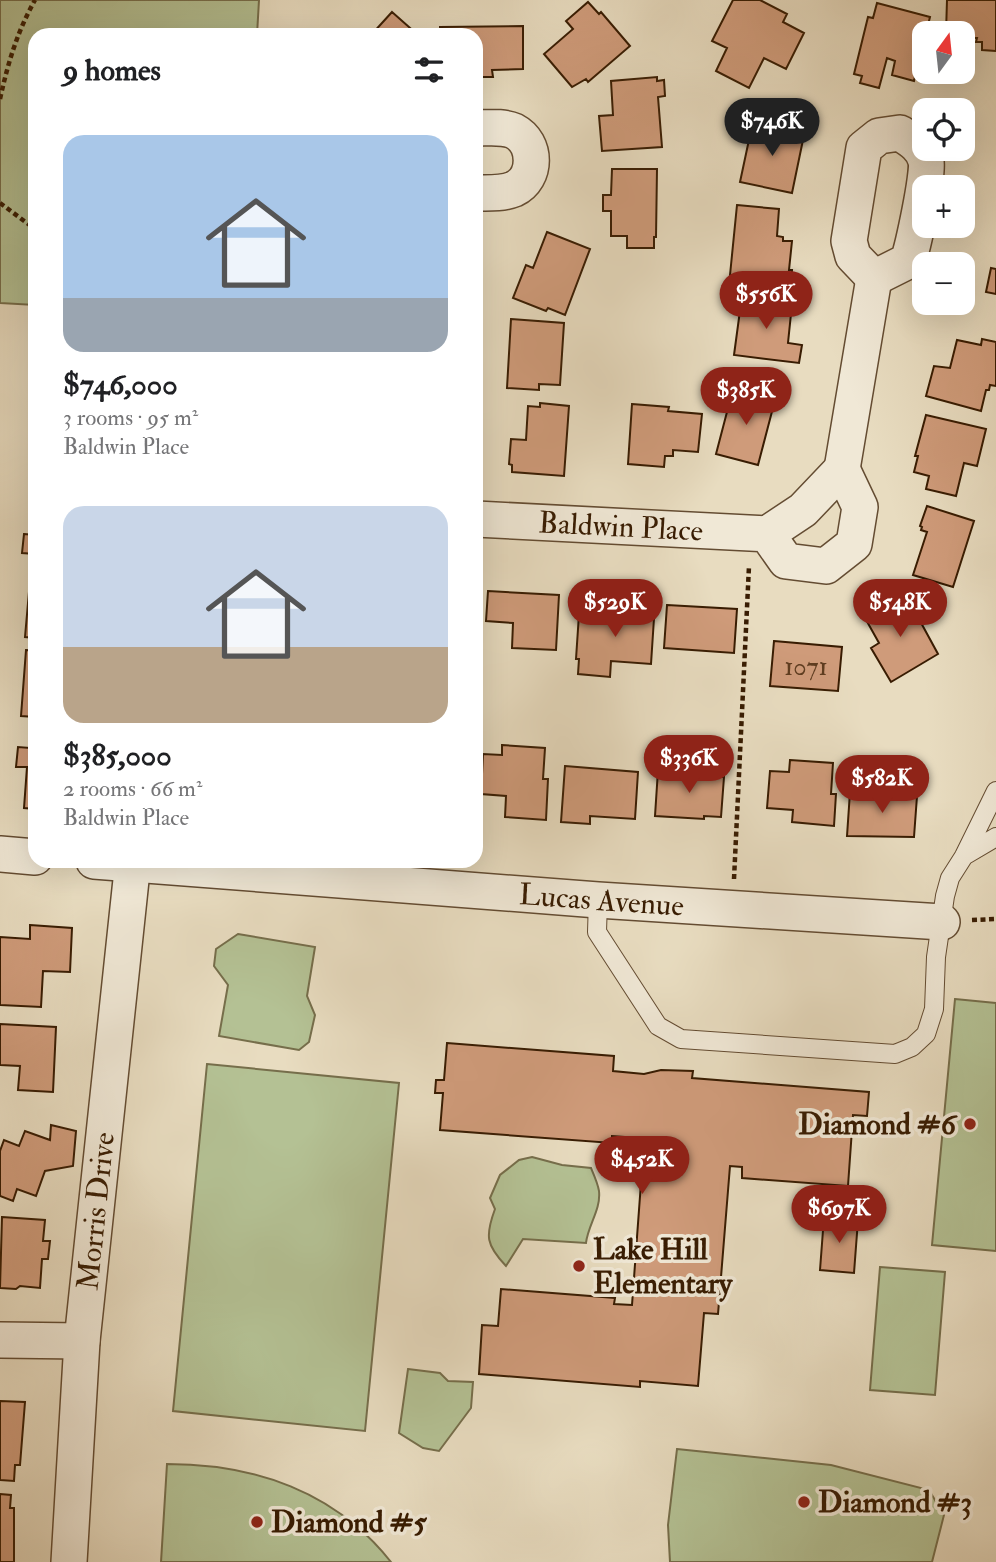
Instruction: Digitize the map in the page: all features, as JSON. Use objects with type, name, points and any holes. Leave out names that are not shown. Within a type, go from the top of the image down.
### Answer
[{"type":"street","points":[[483,128],[514,131],[524,139],[532,165],[527,178],[517,188],[505,192],[483,193]]},
{"type":"street","points":[[842,469],[860,507],[853,544],[826,566],[786,561],[759,534],[803,510],[842,469],[874,278]]},
{"type":"street","name":"Baldwin Place","points":[[483,519],[759,534]]},
{"type":"street","points":[[0,854],[28,856]]},
{"type":"street","name":"Morris Drive","points":[[69,1562],[82,1341],[131,868]]},
{"type":"street","name":"Lucas Avenue","points":[[206,868],[598,900],[943,922]]},
{"type":"street","points":[[0,1340],[82,1341]]},
{"type":"lane","points":[[598,900],[597,932],[658,1026],[681,1039],[895,1054],[912,1047],[926,1034],[934,1009],[936,957],[943,922],[944,896],[950,878],[996,791]]},
{"type":"lane","points":[[964,856],[996,837]]},
{"type":"path","points":[[0,99],[9,56],[35,0]]},
{"type":"path","points":[[0,203],[28,224]]},
{"type":"path","points":[[732,908],[759,534]]},
{"type":"green space","points":[[0,0],[259,0],[257,28],[28,28],[28,305],[0,303]]},
{"type":"green space","points":[[238,934],[315,947],[307,996],[315,1015],[309,1042],[299,1050],[219,1036],[228,985],[214,966],[216,949]]},
{"type":"green space","name":"Diamond #6","points":[[955,999],[996,1003],[996,1251],[932,1245]]},
{"type":"green space","points":[[207,1064],[399,1083],[365,1431],[173,1411]]},
{"type":"green space","points":[[532,1157],[562,1165],[591,1168],[598,1188],[598,1205],[586,1243],[523,1239],[506,1266],[494,1252],[489,1240],[495,1209],[490,1198],[500,1175],[519,1160]]},
{"type":"green space","points":[[880,1267],[945,1272],[935,1395],[870,1390]]},
{"type":"green space","points":[[408,1369],[440,1373],[448,1381],[473,1382],[471,1408],[439,1451],[423,1448],[399,1433]]},
{"type":"green space","name":"Diamond #3","points":[[677,1449],[831,1465],[929,1490],[944,1515],[932,1562],[670,1562],[668,1525]]},
{"type":"green space","name":"Diamond #5","points":[[167,1464],[231,1469],[291,1486],[345,1517],[369,1537],[391,1562],[161,1562]]},
{"type":"building","points":[[733,0],[760,0],[787,14],[783,22],[804,33],[786,69],[764,58],[749,88],[716,71],[727,48],[712,41]]},
{"type":"building","points":[[947,0],[996,0],[996,51],[982,50],[982,42],[976,42],[975,21],[946,21]]},
{"type":"building","points":[[588,2],[599,14],[601,12],[630,46],[588,82],[586,79],[572,87],[544,54],[573,29],[566,21]]},
{"type":"building","points":[[877,3],[930,17],[929,21],[912,21],[912,80],[892,75],[895,61],[887,58],[879,88],[860,83],[862,76],[854,74],[868,17],[873,18]]},
{"type":"building","points":[[392,12],[410,28],[377,28]]},
{"type":"building","points":[[523,26],[523,69],[492,70],[493,77],[483,77],[483,28],[440,27]]},
{"type":"building","points":[[657,77],[657,81],[664,80],[665,96],[658,97],[662,147],[602,151],[599,116],[613,115],[611,81]]},
{"type":"building","points":[[753,121],[777,126],[777,130],[804,135],[792,193],[740,182]]},
{"type":"building","points":[[612,169],[657,169],[654,248],[627,248],[627,236],[611,236],[611,211],[603,211],[603,195],[611,195]]},
{"type":"building","points":[[737,205],[779,209],[777,236],[783,237],[783,241],[792,241],[789,270],[792,270],[791,282],[730,275]]},
{"type":"building","points":[[547,232],[590,249],[565,315],[548,308],[546,311],[513,298],[526,265],[533,268]]},
{"type":"building","points":[[991,268],[996,269],[996,294],[986,292]]},
{"type":"building","points":[[756,293],[771,295],[770,301],[792,304],[788,343],[802,345],[799,363],[734,355],[741,303],[755,304]]},
{"type":"building","points":[[511,319],[564,323],[560,385],[539,384],[539,390],[507,388]]},
{"type":"building","points":[[982,339],[996,342],[996,386],[990,385],[989,390],[986,390],[981,411],[926,396],[934,366],[950,368],[957,340],[981,345]]},
{"type":"building","points":[[733,389],[775,400],[758,465],[716,454]]},
{"type":"building","points":[[540,403],[569,406],[564,476],[512,472],[512,465],[509,464],[511,439],[526,440],[528,406],[540,407]]},
{"type":"building","points":[[632,404],[669,407],[668,411],[702,414],[698,452],[673,450],[673,456],[665,456],[664,467],[628,464]]},
{"type":"building","points":[[926,415],[986,429],[977,466],[964,463],[956,496],[926,489],[929,476],[914,472],[918,456],[915,456]]},
{"type":"building","points":[[927,506],[974,521],[953,587],[913,575],[927,532],[921,530],[920,526]]},
{"type":"building","points":[[24,534],[28,534],[28,553],[22,553]]},
{"type":"building","points":[[488,591],[559,595],[556,650],[512,648],[513,623],[486,621]]},
{"type":"building","points":[[907,597],[938,654],[891,682],[871,648],[879,643],[865,618]]},
{"type":"building","points":[[625,601],[655,603],[651,664],[611,661],[610,677],[578,674],[579,659],[576,659],[579,614],[623,617]]},
{"type":"building","points":[[28,603],[28,637],[25,637]]},
{"type":"building","points":[[667,605],[737,609],[734,653],[664,648]]},
{"type":"building","points":[[774,641],[842,647],[838,691],[770,686]]},
{"type":"building","points":[[26,650],[28,716],[21,716]]},
{"type":"building","points":[[502,745],[545,748],[543,779],[548,779],[546,820],[505,817],[506,796],[483,794],[483,754],[502,755]]},
{"type":"building","points":[[18,747],[28,748],[28,808],[24,808],[27,767],[16,767]]},
{"type":"building","points":[[790,760],[833,763],[831,794],[836,794],[834,826],[792,822],[793,810],[767,808],[770,771],[789,772]]},
{"type":"building","points":[[565,766],[638,772],[635,819],[590,816],[590,824],[561,822]]},
{"type":"building","points":[[658,770],[712,773],[712,777],[724,777],[721,817],[704,816],[704,819],[655,816]]},
{"type":"building","points":[[850,792],[917,796],[914,837],[847,836]]},
{"type":"building","points":[[30,925],[72,928],[70,972],[43,971],[41,1007],[0,1005],[0,937],[30,939]]},
{"type":"building","points":[[0,1024],[56,1027],[53,1092],[18,1090],[20,1066],[0,1065]]},
{"type":"building","points":[[447,1043],[614,1056],[613,1071],[644,1074],[661,1070],[693,1071],[692,1078],[869,1092],[867,1116],[853,1115],[848,1186],[742,1178],[742,1167],[730,1166],[718,1314],[704,1313],[698,1386],[640,1381],[640,1387],[479,1374],[482,1325],[498,1326],[501,1289],[615,1298],[614,1304],[632,1305],[644,1142],[638,1141],[638,1138],[612,1136],[612,1143],[440,1130],[443,1093],[435,1093],[436,1080],[444,1080]]},
{"type":"building","points":[[51,1125],[76,1131],[73,1166],[45,1171],[36,1196],[17,1189],[13,1201],[0,1196],[0,1151],[4,1140],[19,1146],[25,1131],[50,1140]]},
{"type":"building","points":[[2,1217],[45,1220],[43,1241],[50,1241],[48,1259],[42,1259],[40,1288],[0,1288]]},
{"type":"building","points":[[824,1217],[858,1220],[854,1273],[820,1270]]},
{"type":"building","points":[[0,1401],[25,1402],[20,1465],[15,1465],[14,1481],[0,1480]]},
{"type":"building","points":[[0,1494],[11,1495],[10,1508],[14,1508],[14,1562],[0,1562]]},
{"type":"place","name":"Diamond #6","points":[[970,1124]]},
{"type":"place","name":"Lake Hill Elementary","points":[[579,1266]]},
{"type":"place","name":"Diamond #3","points":[[804,1502]]},
{"type":"place","name":"Diamond #5","points":[[257,1522]]}]
